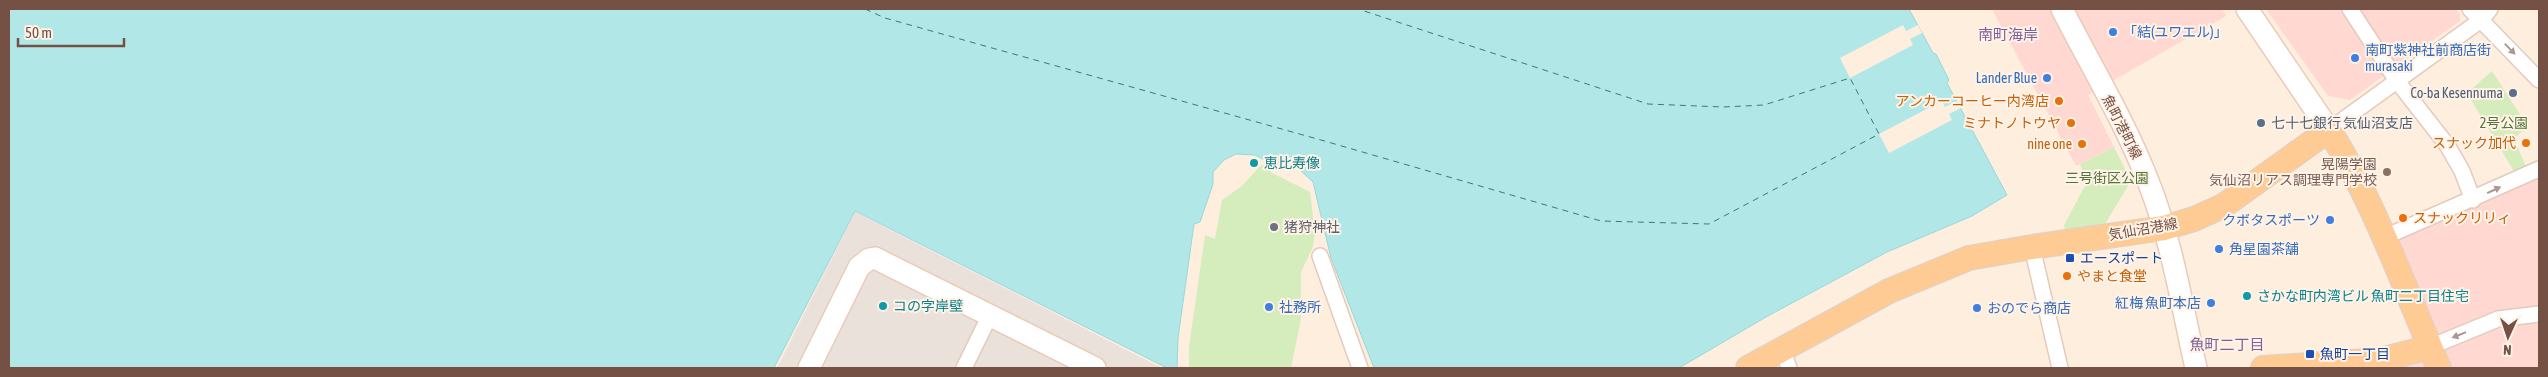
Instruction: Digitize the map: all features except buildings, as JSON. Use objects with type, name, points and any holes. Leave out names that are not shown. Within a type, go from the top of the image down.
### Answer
[{"type":"main road","name":"気仙沼港線","points":[[1748,368],[1786,358],[1898,287],[1969,258],[2164,228],[2223,206],[2330,130]]},
{"type":"main road","points":[[2330,130],[2358,179],[2385,237],[2439,368]]},
{"type":"main road","points":[[2263,368],[2380,360],[2430,347]]},
{"type":"street","name":"魚町港町線","points":[[2062,9],[2130,141],[2148,181],[2164,228],[2196,368]]},
{"type":"street","points":[[2247,9],[2330,130],[2486,14]]},
{"type":"street","points":[[2350,9],[2397,80],[2447,145],[2462,171],[2473,200]]},
{"type":"street","points":[[2470,9],[2486,14],[2539,80]]},
{"type":"street","points":[[2385,237],[2473,200],[2539,168]]},
{"type":"street","points":[[2032,247],[2060,368]]},
{"type":"street","points":[[1320,256],[1360,368]]},
{"type":"street","points":[[809,368],[860,267],[869,259],[875,258],[1095,368]]},
{"type":"street","points":[[2430,347],[2498,318],[2539,314]]},
{"type":"street","points":[[964,368],[990,315]]},
{"type":"shaded area","points":[[1992,9],[2222,9],[2226,16],[2088,95],[2114,147],[2076,166]]},
{"type":"shaded area","name":"南町紫神社前商店街 murasaki","points":[[2266,9],[2455,9],[2460,14],[2460,21],[2350,100],[2328,96]]},
{"type":"shaded area","points":[[2539,170],[2539,368],[2388,368],[2430,347],[2399,238]]},
{"type":"shaded area","points":[[855,212],[1162,368],[777,368]]},
{"type":"green space","name":"2号公園","points":[[2492,71],[2528,127],[2514,138],[2526,167],[2515,173],[2467,93]]},
{"type":"green space","name":"三号街区公園","points":[[2114,147],[2131,181],[2105,224],[2065,231],[2064,225],[2087,182],[2080,164]]},
{"type":"green space","points":[[1266,165],[1272,173],[1310,192],[1315,233],[1313,247],[1301,272],[1301,319],[1291,368],[1189,368],[1189,347],[1205,235],[1215,239],[1222,200],[1242,186],[1260,166]]},
{"type":"water","points":[[9,9],[1909,9],[1933,53],[1936,54],[1949,80],[1947,83],[2007,195],[1972,216],[1887,252],[1766,317],[1679,368],[1374,368],[1331,258],[1313,182],[1299,169],[1269,162],[1255,155],[1236,154],[1224,160],[1213,172],[1213,184],[1200,222],[1194,224],[1178,338],[1177,368],[1167,368],[855,211],[774,368],[9,368]]},
{"type":"pier","points":[[1903,25],[1906,31],[1918,25],[1922,33],[1910,39],[1913,45],[1850,78],[1840,58]]},
{"type":"pier","points":[[1942,101],[1945,107],[1957,101],[1961,108],[1949,114],[1952,120],[1889,153],[1879,134]]},
{"type":"ferry route","points":[[865,9],[885,18],[1321,140],[1601,221],[1709,224],[1879,134],[1850,78],[1764,105],[1723,107],[1648,104],[1358,9]]},
{"type":"place","name":"「結(ユワエル)」","points":[[2113,32]]},
{"type":"place","name":"南町紫神社前商店街 murasaki","points":[[2355,58]]},
{"type":"place","name":"Lander Blue","points":[[2047,78]]},
{"type":"place","name":"Co-ba Kesennuma","points":[[2513,93]]},
{"type":"place","name":"アンカーコーヒー内湾店","points":[[2059,101]]},
{"type":"place","name":"ミナトノトウヤ","points":[[2071,123]]},
{"type":"place","name":"七十七銀行 気仙沼支店","points":[[2261,123]]},
{"type":"place","name":"スナック加代","points":[[2526,143]]},
{"type":"place","name":"nine one","points":[[2082,144]]},
{"type":"place","name":"恵比寿像","points":[[1254,163]]},
{"type":"place","name":"晃陽学園 気仙沼リアス調理専門学校","points":[[2387,172]]},
{"type":"place","name":"スナックリリィ","points":[[2403,218]]},
{"type":"place","name":"クボタスポーツ","points":[[2330,220]]},
{"type":"place","name":"猪狩神社","points":[[1274,227]]},
{"type":"place","name":"角星園茶舗","points":[[2219,249]]},
{"type":"place","name":"エースポート","points":[[2070,258]]},
{"type":"place","name":"やまと食堂","points":[[2067,276]]},
{"type":"place","name":"さかな町内湾ビル 魚町二丁目住宅","points":[[2247,296]]},
{"type":"place","name":"紅梅 魚町本店","points":[[2211,303]]},
{"type":"place","name":"コの字岸壁","points":[[883,306]]},
{"type":"place","name":"社務所","points":[[1269,307]]},
{"type":"place","name":"おのでら商店","points":[[1977,308]]},
{"type":"place","name":"魚町一丁目","points":[[2310,354]]},
{"type":"district","name":"南町海岸","points":[[2008,34]]},
{"type":"district","name":"魚町二丁目","points":[[2227,344]]}]
